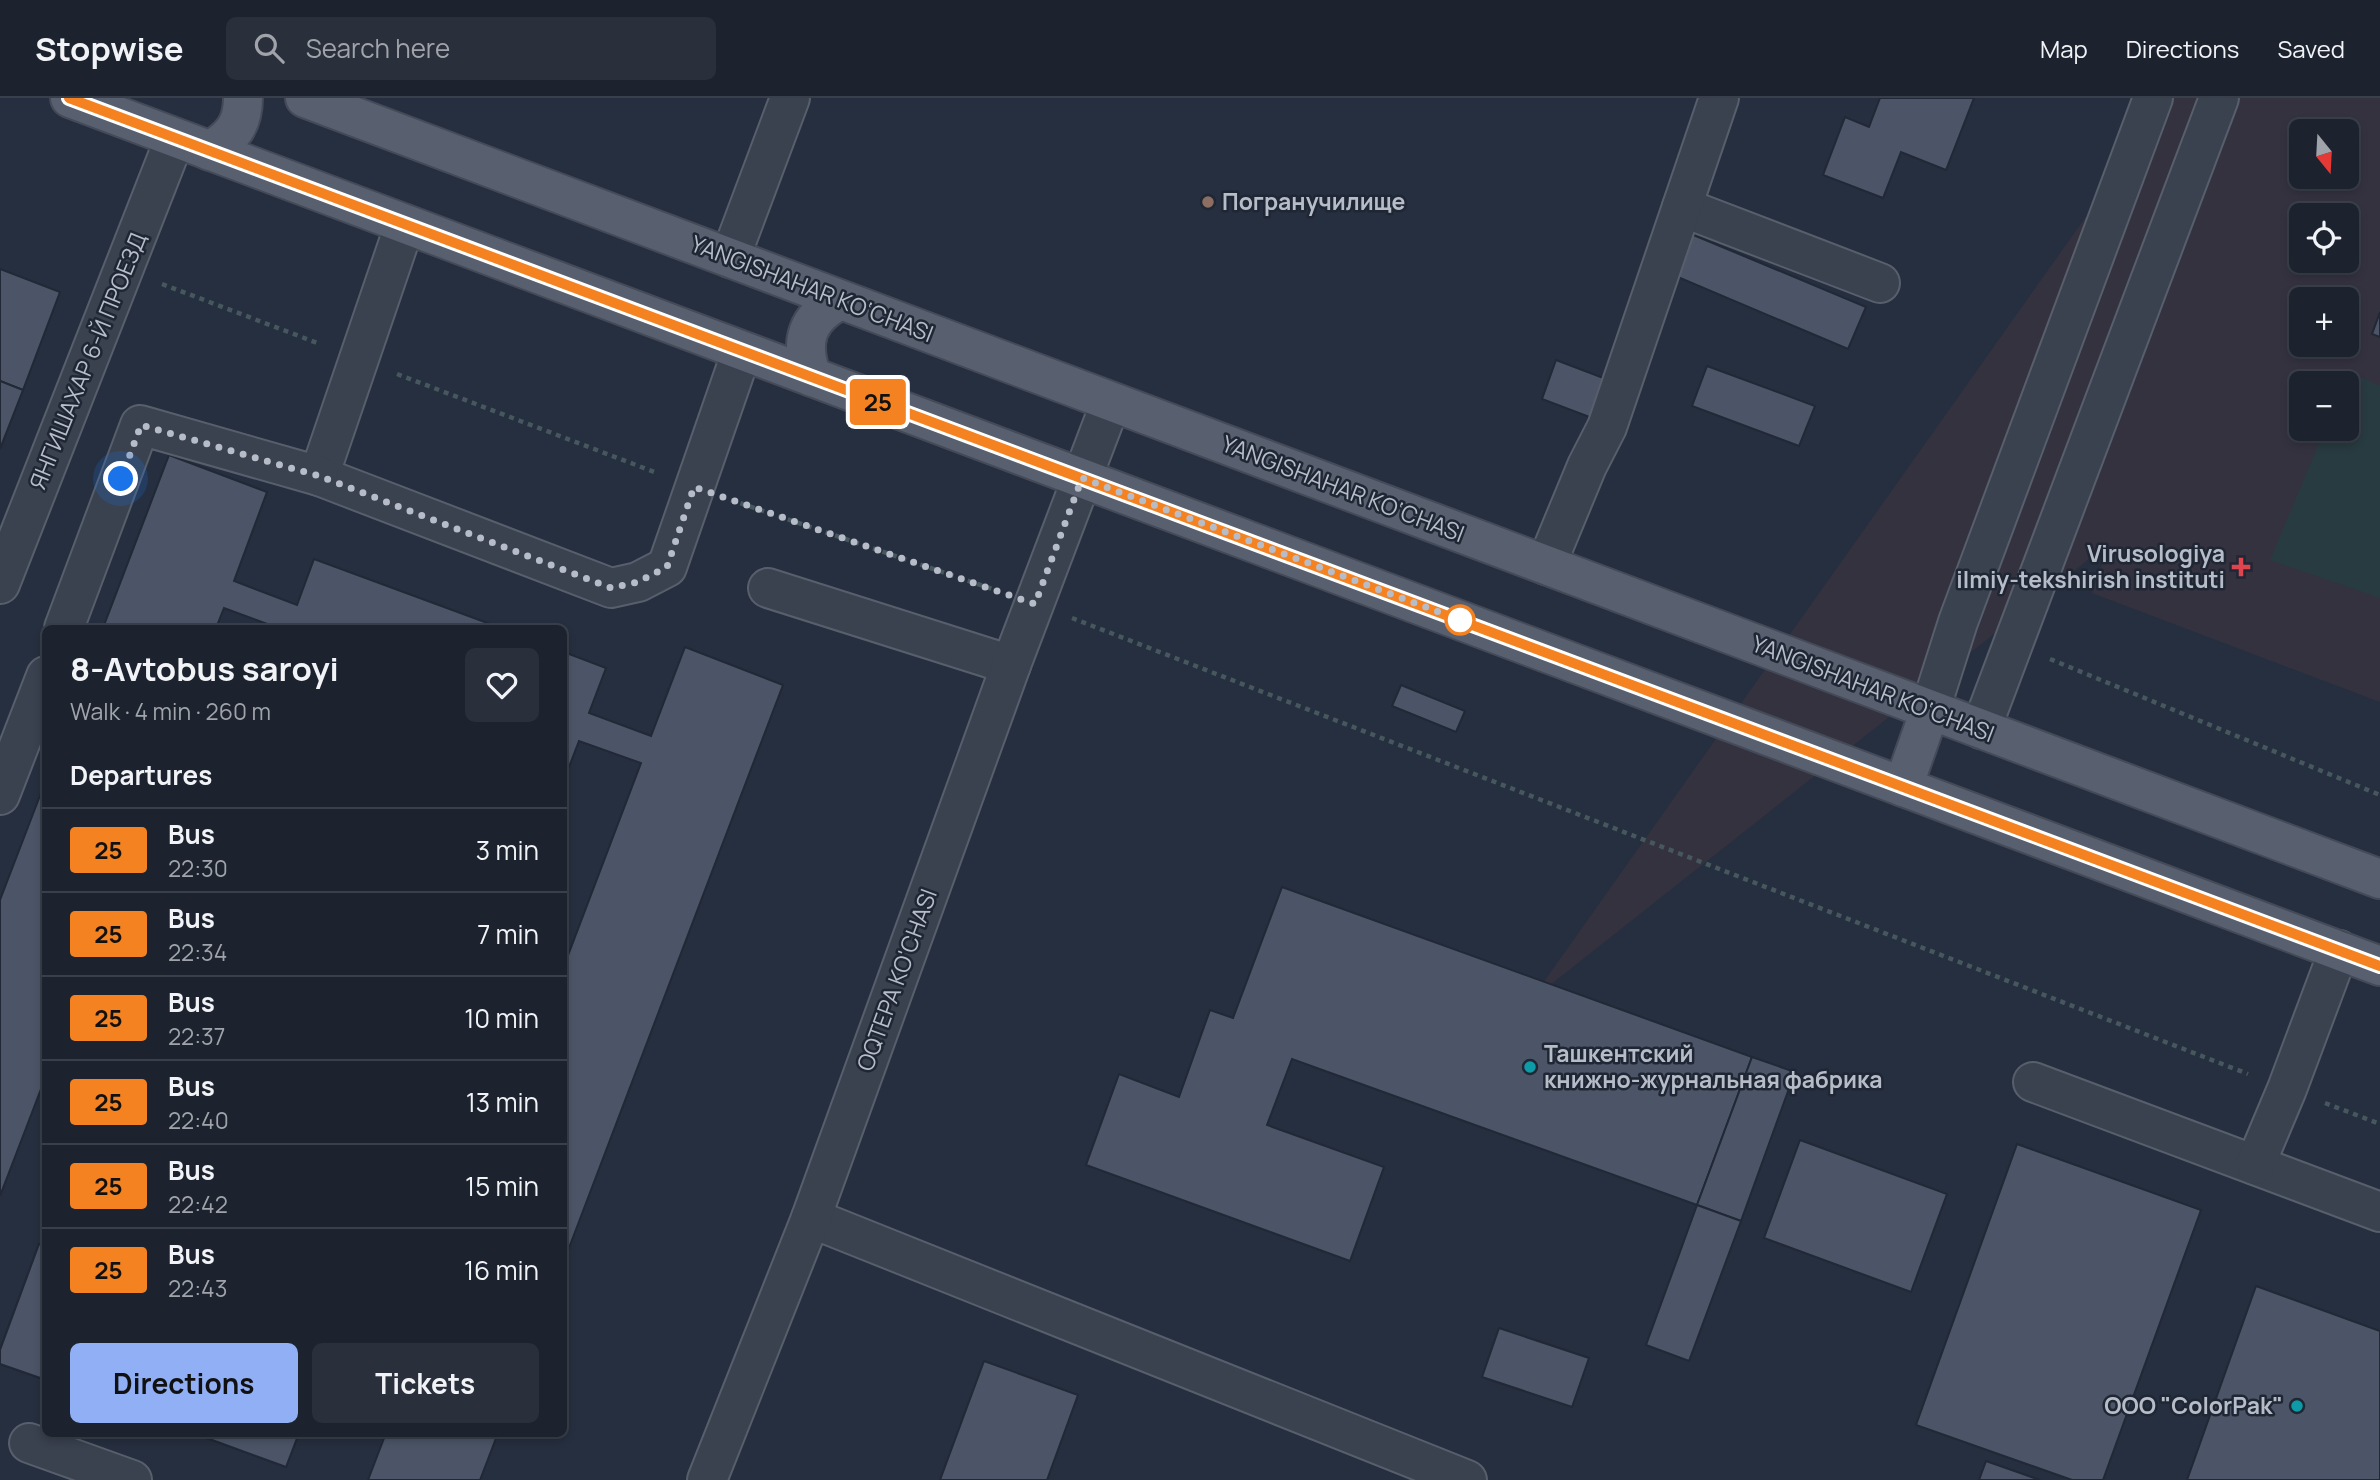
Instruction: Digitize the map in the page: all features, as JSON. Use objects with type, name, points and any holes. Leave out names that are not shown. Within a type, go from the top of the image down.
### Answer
[{"type":"main road","points":[[70,98],[2380,966]]},
{"type":"main road","points":[[193,144],[228,139],[236,130],[243,110],[243,98]]},
{"type":"main road","name":"YANGISHAHAR KO‘CHASI","points":[[305,98],[2380,879]]},
{"type":"main road","points":[[812,377],[806,354],[809,329],[823,312],[841,300]]},
{"type":"main road","points":[[1903,787],[1930,710]]},
{"type":"street","points":[[730,258],[790,98]]},
{"type":"street","points":[[1546,565],[1587,466],[1607,427],[1719,98]]},
{"type":"street","points":[[1930,710],[1958,622],[2153,98]]},
{"type":"street","points":[[1981,729],[2219,98]]},
{"type":"street","name":"ЯНГИШАХАР 6-Й ПРОЕЗД","points":[[0,584],[193,144]]},
{"type":"street","points":[[1682,207],[1880,283]]},
{"type":"street","points":[[319,476],[405,224]]},
{"type":"street","points":[[65,625],[141,425],[319,476],[611,588],[638,582],[667,567],[742,351]]},
{"type":"street","name":"OQTEPA KO'CHASI","points":[[707,1480],[811,1219],[1011,665],[1111,402]]},
{"type":"street","points":[[768,587],[1011,665]]},
{"type":"street","points":[[0,794],[42,686]]},
{"type":"street","points":[[2256,1166],[2339,950]]},
{"type":"street","points":[[2033,1082],[2380,1212]]},
{"type":"street","points":[[811,1219],[1467,1480]]},
{"type":"street","points":[[29,1443],[132,1480]]},
{"type":"path","points":[[160,283],[694,487],[1035,604],[2380,1124]]},
{"type":"path","points":[[2014,644],[2380,795]]},
{"type":"shaded area","name":"Virusologiya ilmiy-tekshirish instituti","points":[[2170,98],[2380,98],[2380,702],[2092,593],[2109,543],[1531,1000]]},
{"type":"green space","points":[[2359,377],[2380,386],[2380,598],[2270,560],[2320,441],[2359,441]]},
{"type":"building","points":[[1880,98],[1974,98],[1946,170],[1901,152],[1883,198],[1823,175],[1845,117],[1869,127]]},
{"type":"building","points":[[1691,234],[1866,307],[1848,349],[1673,275]]},
{"type":"building","points":[[0,269],[60,292],[23,390],[0,381]]},
{"type":"building","points":[[2380,312],[2380,337],[2372,334]]},
{"type":"building","points":[[1556,360],[1606,379],[1592,418],[1542,399]]},
{"type":"building","points":[[1707,366],[1815,406],[1799,446],[1692,406]]},
{"type":"building","points":[[0,381],[23,390],[0,449]]},
{"type":"building","points":[[169,455],[267,492],[234,581],[297,605],[314,559],[493,625],[270,625],[224,608],[217,625],[104,625]]},
{"type":"building","points":[[685,647],[783,685],[567,1253],[567,958],[641,763],[579,741],[569,767],[567,766],[567,653],[606,668],[589,713],[651,736]]},
{"type":"building","points":[[1401,685],[1465,711],[1456,732],[1392,706]]},
{"type":"building","points":[[42,790],[42,1086],[0,1196],[0,900]]},
{"type":"building","name":"Ташкентский книжно-журнальная фабрика","points":[[1282,887],[1752,1057],[1697,1205],[1292,1059],[1267,1125],[1384,1167],[1350,1261],[1086,1165],[1119,1074],[1179,1097],[1210,1010],[1233,1018]]},
{"type":"building","points":[[1752,1057],[1795,1072],[1741,1221],[1697,1205]]},
{"type":"building","points":[[1800,1140],[1947,1194],[1911,1292],[1764,1238]]},
{"type":"building","points":[[2017,1144],[2201,1210],[2103,1480],[2072,1480],[1916,1425]]},
{"type":"building","points":[[1697,1205],[1741,1221],[1689,1361],[1646,1345]]},
{"type":"building","points":[[39,1244],[42,1245],[42,1379],[0,1364],[0,1350]]},
{"type":"building","points":[[39,1244],[42,1245],[42,1379],[0,1364],[0,1350]]},
{"type":"building","name":"OOO \"ColorPak\"","points":[[2256,1286],[2380,1331],[2380,1480],[2187,1480]]},
{"type":"building","points":[[1499,1328],[1589,1358],[1572,1407],[1482,1377]]},
{"type":"building","points":[[984,1361],[1078,1395],[1047,1480],[940,1480]]},
{"type":"building","points":[[204,1437],[297,1437],[286,1467]]},
{"type":"building","points":[[204,1437],[297,1437],[286,1467]]},
{"type":"building","points":[[384,1437],[496,1437],[480,1480],[368,1480]]},
{"type":"building","points":[[1986,1461],[2040,1480],[1979,1480]]},
{"type":"bus line","name":"25","points":[[69,98],[2380,966]]},
{"type":"place","name":"Погранучилище","points":[[1208,202]]},
{"type":"place","name":"Virusologiya ilmiy-tekshirish instituti","points":[[2241,567]]},
{"type":"place","name":"Ташкентский книжно-журнальная фабрика","points":[[1530,1067]]},
{"type":"place","name":"OOO \"ColorPak\"","points":[[2297,1406]]},
{"type":"route","points":[[121,479],[141,425],[319,476],[611,588],[638,582],[667,567],[694,487],[1035,604],[1082,478],[1460,620]]}]
